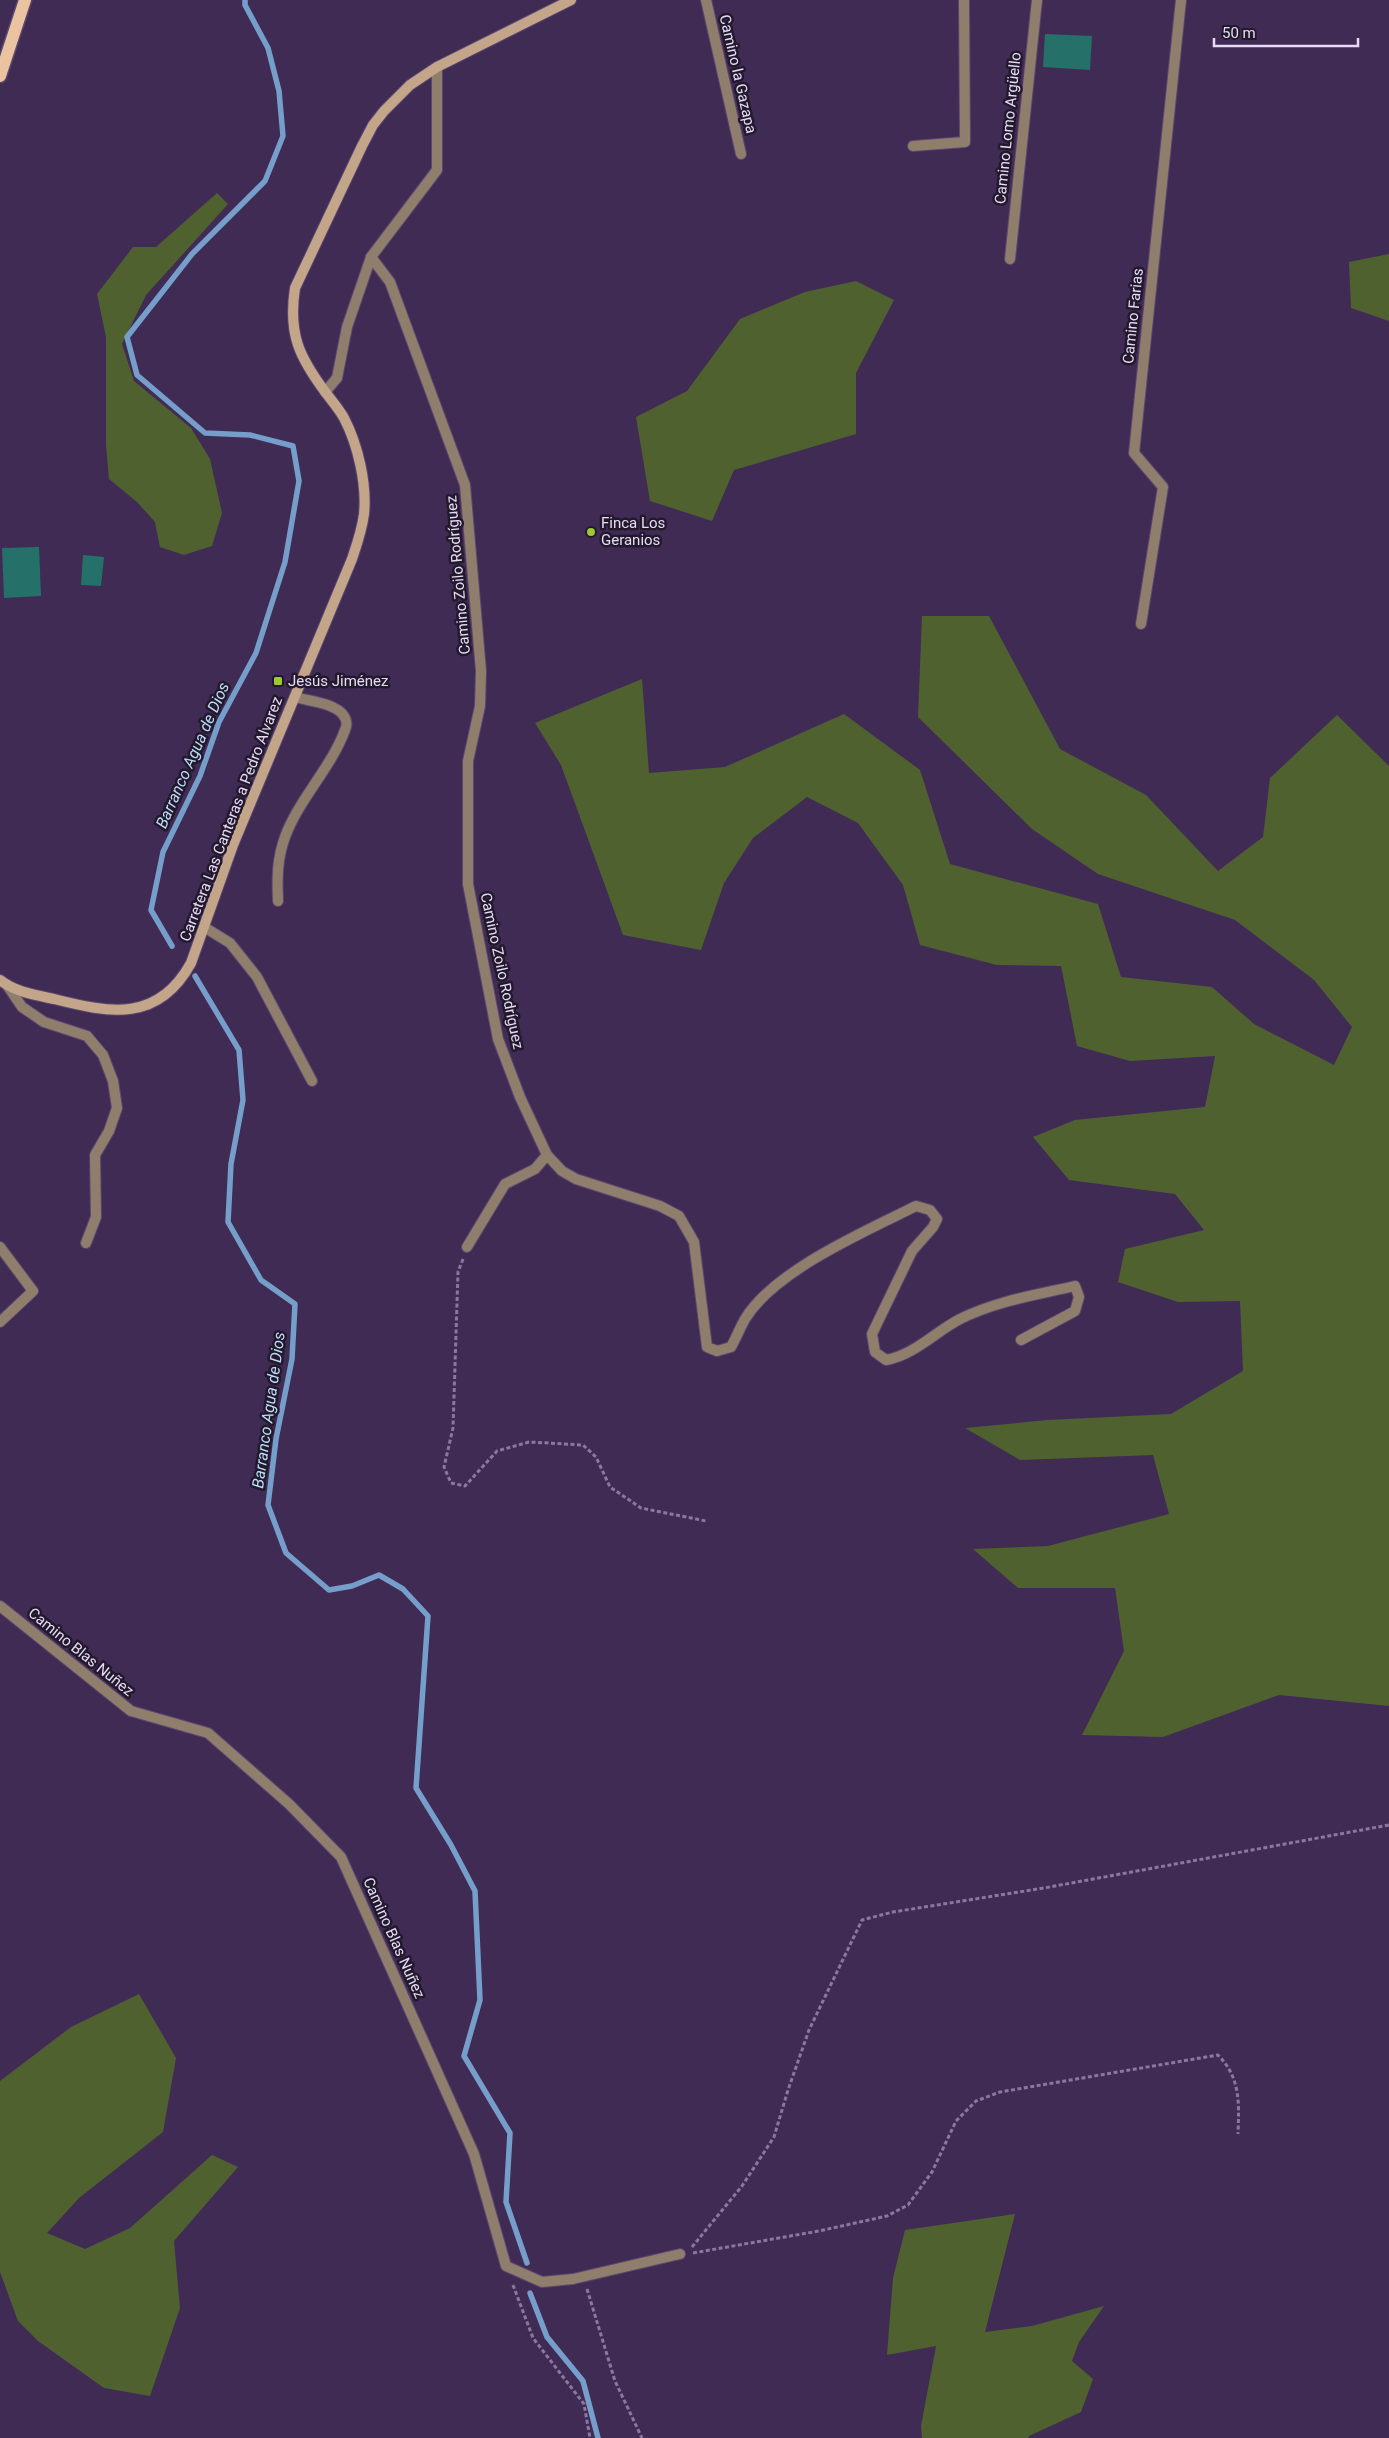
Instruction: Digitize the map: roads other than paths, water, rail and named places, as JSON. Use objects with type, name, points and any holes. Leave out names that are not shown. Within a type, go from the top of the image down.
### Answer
[{"type":"main road","points":[[0,76],[25,0]]},
{"type":"main road","name":"Carretera Las Canteras a Pedro Alvarez","points":[[3,983],[25,992],[94,1009],[117,1010],[146,1005],[173,989],[183,976],[204,928],[233,845],[352,558],[359,539],[364,514],[361,473],[350,431],[343,416],[304,362],[297,345],[292,326],[292,306],[295,288],[373,126],[410,85],[437,67],[571,0]]},
{"type":"street","name":"Camino la Gazapa","points":[[706,0],[741,154]]},
{"type":"street","points":[[913,146],[965,142],[964,0]]},
{"type":"street","name":"Camino Lomo Argüello","points":[[1010,259],[1037,0]]},
{"type":"street","name":"Camino Farias","points":[[1141,624],[1163,487],[1134,453],[1181,0]]},
{"type":"street","points":[[325,392],[337,378],[347,327],[371,257],[437,170],[437,67]]},
{"type":"street","name":"Camino Zoilo Rodríguez","points":[[371,257],[390,282],[465,485],[481,671],[480,706],[468,761],[468,884],[498,1038],[520,1097],[547,1155],[562,1171],[576,1178],[660,1206],[680,1216],[694,1242],[707,1347],[717,1351],[731,1347],[745,1318],[769,1291],[828,1250],[916,1206],[930,1210],[937,1219],[933,1227],[912,1251],[872,1334],[875,1352],[886,1360],[901,1357],[955,1322],[997,1304],[1075,1286],[1079,1297],[1075,1311],[1021,1340]]},
{"type":"street","points":[[278,901],[277,869],[286,836],[294,818],[342,738],[347,722],[338,710],[295,697]]},
{"type":"street","points":[[204,928],[230,943],[257,977],[312,1081]]},
{"type":"street","points":[[3,983],[22,1007],[44,1022],[87,1036],[103,1055],[113,1081],[117,1108],[109,1130],[95,1155],[96,1218],[86,1243]]},
{"type":"street","points":[[467,1247],[505,1184],[535,1169],[547,1155]]},
{"type":"street","points":[[0,1247],[33,1291],[0,1322]]},
{"type":"street","name":"Camino Blas Nuñez","points":[[0,1606],[131,1712],[208,1733],[289,1804],[342,1857],[474,2154],[506,2266],[542,2282],[583,2276],[680,2254]]},
{"type":"waterway","name":"Barranco Agua de Dios","points":[[172,946],[151,910],[163,852],[200,776],[219,722],[256,653],[285,562],[299,481],[293,446],[250,435],[205,433],[137,375],[127,337],[192,254],[265,181],[283,136],[279,91],[268,48],[245,5],[245,0]]},
{"type":"waterway","name":"Barranco Agua de Dios","points":[[195,976],[239,1050],[243,1100],[231,1164],[228,1222],[261,1280],[295,1304],[292,1359],[276,1439],[268,1505],[286,1553],[329,1590],[352,1586],[379,1575],[403,1589],[428,1616],[416,1788],[451,1845],[475,1891],[480,2000],[464,2056],[510,2133],[506,2202],[527,2263]]},
{"type":"waterway","points":[[530,2293],[547,2337],[583,2381],[598,2438]]},
{"type":"place","name":"Finca Los Geranios","points":[[591,532]]},
{"type":"place","name":"Jesús Jiménez","points":[[278,681]]}]
